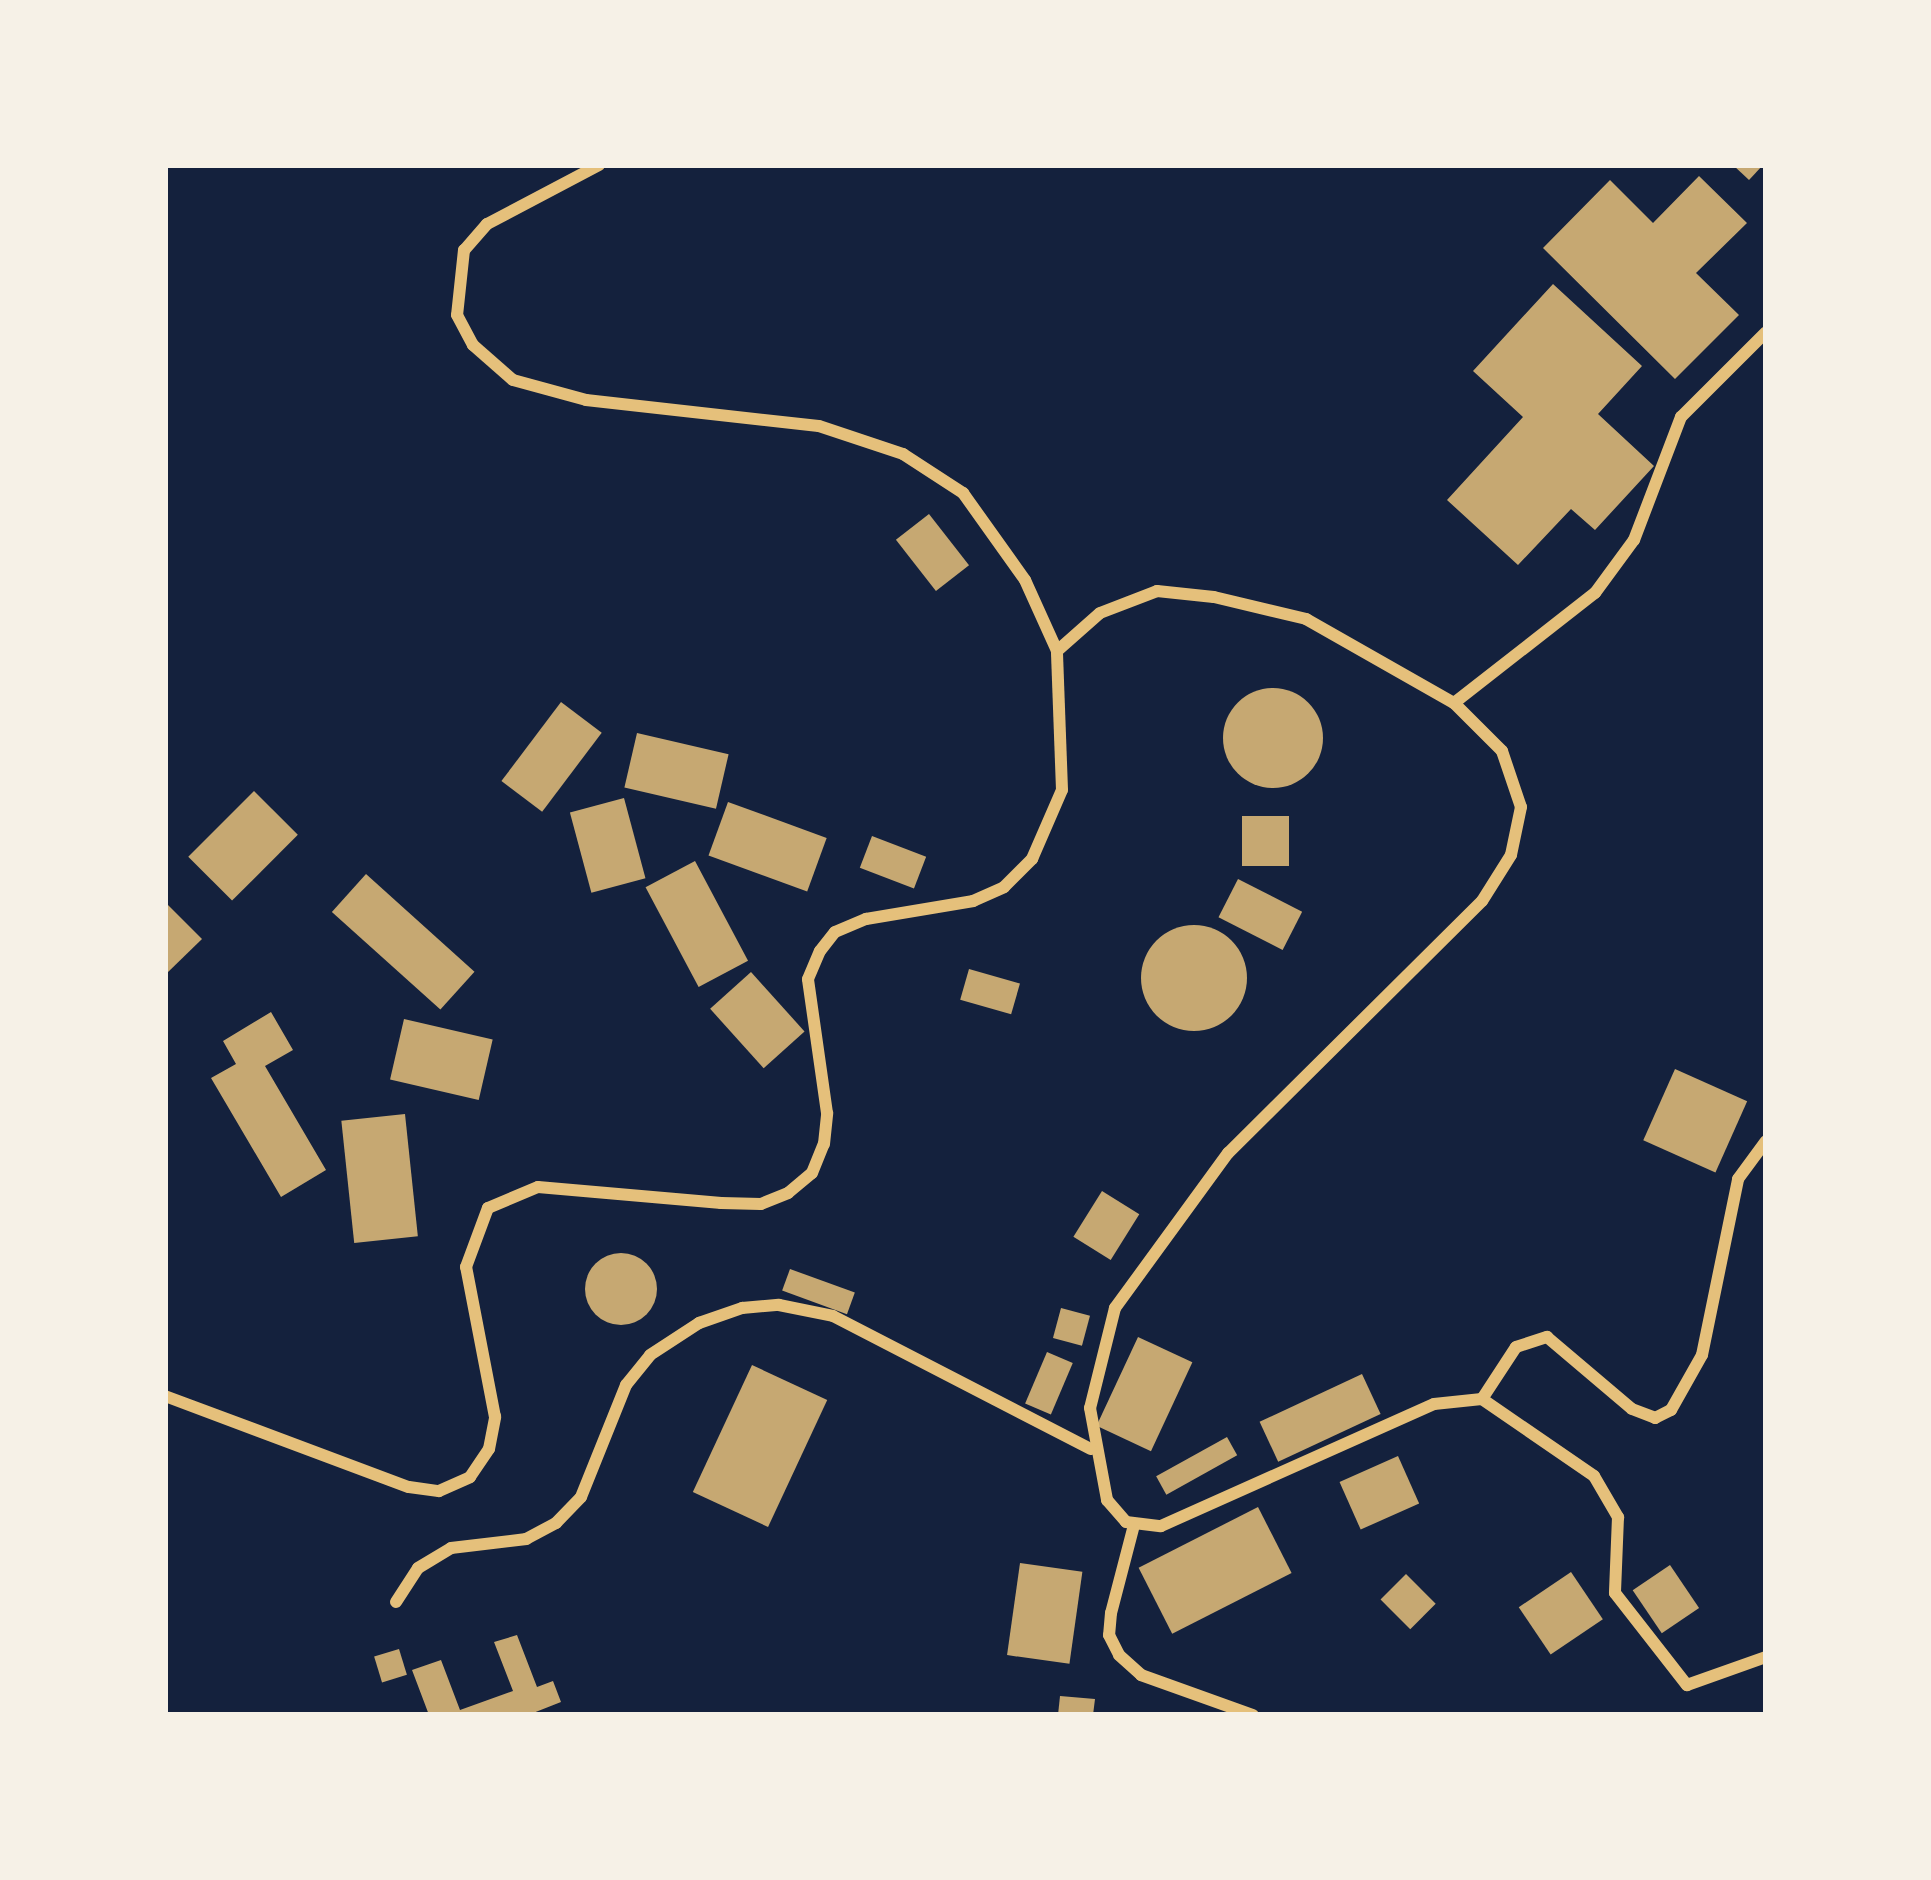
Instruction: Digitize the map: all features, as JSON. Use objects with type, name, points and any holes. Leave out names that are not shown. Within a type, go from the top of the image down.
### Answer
[{"type":"street","points":[[165,1396],[409,1487],[440,1491],[470,1478],[489,1449],[495,1417],[466,1267],[488,1208],[538,1187],[761,1204],[812,1173],[827,1113],[809,1011],[808,979],[820,951],[836,932],[866,919],[973,901],[1004,887],[1032,859],[1062,790],[1058,651],[1025,580],[963,494],[904,454],[819,426],[586,400],[513,380],[473,345],[457,315],[464,250],[487,224],[599,165]]},
{"type":"street","points":[[1454,703],[1595,593],[1634,540],[1681,417],[1766,332]]},
{"type":"street","points":[[1058,651],[1100,614],[1157,591],[1214,597],[1306,620],[1454,703],[1487,731],[1518,782],[1511,855],[1482,902],[1228,1154],[1155,1247],[1115,1308],[1096,1360],[1091,1448],[1107,1500],[1134,1526]]},
{"type":"street","points":[[1483,1399],[1516,1346],[1547,1337],[1632,1408],[1655,1418],[1671,1410],[1702,1355],[1738,1179],[1766,1142]]},
{"type":"street","points":[[396,1602],[418,1568],[451,1548],[526,1539],[556,1523],[581,1497],[626,1385],[650,1355],[699,1323],[742,1308],[779,1305],[832,1316],[1091,1448]]},
{"type":"street","points":[[1134,1526],[1181,1520],[1433,1404],[1483,1399],[1594,1477],[1618,1516],[1615,1593],[1687,1685],[1766,1657]]},
{"type":"street","points":[[1134,1526],[1108,1635],[1119,1655],[1141,1675],[1252,1715]]},
{"type":"building","points":[[1733,165],[1763,165],[1749,180]]},
{"type":"building","points":[[1699,176],[1747,223],[1696,273],[1739,315],[1675,379],[1543,248],[1610,180],[1653,223]]},
{"type":"building","points":[[1553,284],[1642,366],[1598,414],[1654,466],[1595,530],[1571,509],[1518,565],[1447,500],[1523,417],[1473,371]]},
{"type":"building","points":[[929,514],[969,565],[936,591],[896,540]]},
{"type":"building","points":[[1273,688],[1292,691],[1309,702],[1320,719],[1320,757],[1309,774],[1292,785],[1273,788],[1254,785],[1237,774],[1226,757],[1223,738],[1226,719],[1237,702],[1254,691]]},
{"type":"building","points":[[561,702],[602,733],[542,812],[501,781]]},
{"type":"building","points":[[637,733],[729,754],[716,809],[624,788]]},
{"type":"building","points":[[254,791],[298,835],[232,901],[188,857]]},
{"type":"building","points":[[624,798],[645,878],[591,893],[570,812]]},
{"type":"building","points":[[728,802],[827,838],[807,891],[709,856]]},
{"type":"building","points":[[1242,816],[1289,816],[1289,866],[1242,866]]},
{"type":"building","points":[[872,836],[926,857],[914,889],[860,868]]},
{"type":"building","points":[[695,861],[748,961],[699,987],[646,887]]},
{"type":"building","points":[[366,874],[474,972],[440,1010],[332,912]]},
{"type":"building","points":[[1238,879],[1302,912],[1283,950],[1218,917]]},
{"type":"building","points":[[165,902],[202,939],[165,975]]},
{"type":"building","points":[[1194,925],[1214,929],[1232,940],[1243,958],[1247,978],[1243,998],[1232,1016],[1214,1027],[1194,1031],[1174,1027],[1156,1016],[1145,998],[1141,978],[1145,958],[1156,940],[1174,929]]},
{"type":"building","points":[[969,969],[1020,984],[1011,1014],[960,1000]]},
{"type":"building","points":[[751,972],[805,1031],[764,1068],[710,1009]]},
{"type":"building","points":[[271,1012],[293,1050],[265,1066],[326,1170],[281,1197],[211,1078],[236,1064],[223,1041]]},
{"type":"building","points":[[404,1019],[493,1039],[479,1100],[390,1079]]},
{"type":"building","points":[[1675,1069],[1747,1101],[1715,1172],[1643,1140]]},
{"type":"building","points":[[405,1114],[418,1236],[354,1243],[341,1121]]},
{"type":"building","points":[[1102,1191],[1139,1214],[1111,1260],[1073,1237]]},
{"type":"building","points":[[621,1253],[647,1263],[657,1289],[647,1315],[621,1325],[595,1315],[585,1289],[595,1263]]},
{"type":"building","points":[[790,1269],[855,1293],[847,1314],[782,1291]]},
{"type":"building","points":[[1061,1308],[1090,1316],[1082,1346],[1053,1338]]},
{"type":"building","points":[[1138,1337],[1192,1362],[1151,1451],[1097,1426]]},
{"type":"building","points":[[1047,1352],[1073,1363],[1051,1414],[1025,1404]]},
{"type":"building","points":[[752,1365],[827,1400],[768,1527],[693,1492]]},
{"type":"building","points":[[1362,1374],[1381,1414],[1278,1462],[1260,1422]]},
{"type":"building","points":[[1227,1437],[1237,1455],[1166,1495],[1156,1476]]},
{"type":"building","points":[[1398,1456],[1419,1504],[1361,1530],[1340,1482]]},
{"type":"building","points":[[1258,1507],[1292,1573],[1172,1634],[1139,1568]]},
{"type":"building","points":[[1020,1563],[1082,1572],[1069,1664],[1007,1655]]},
{"type":"building","points":[[1670,1565],[1699,1608],[1662,1633],[1633,1590]]},
{"type":"building","points":[[1571,1572],[1603,1619],[1551,1654],[1519,1607]]},
{"type":"building","points":[[1406,1574],[1436,1604],[1410,1629],[1381,1599]]},
{"type":"building","points":[[517,1635],[537,1687],[553,1681],[561,1702],[528,1715],[429,1715],[412,1670],[441,1660],[460,1710],[513,1691],[494,1642]]},
{"type":"building","points":[[399,1649],[407,1675],[382,1682],[374,1657]]},
{"type":"building","points":[[1060,1696],[1095,1699],[1093,1715],[1058,1715]]}]
